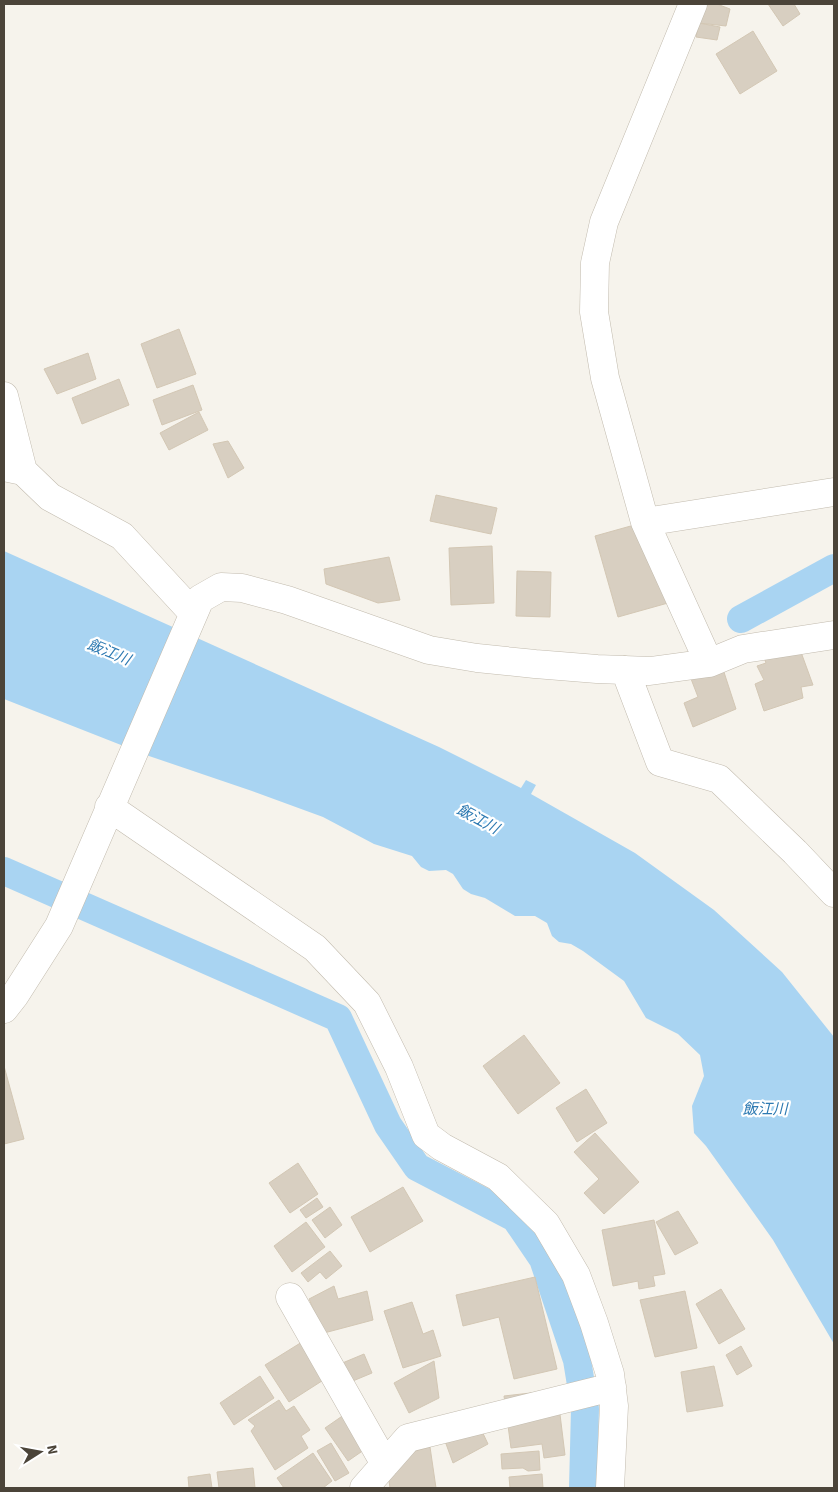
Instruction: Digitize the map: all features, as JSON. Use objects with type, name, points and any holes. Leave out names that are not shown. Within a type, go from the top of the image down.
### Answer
[{"type":"street","points":[[693,4],[604,222],[595,264],[594,312],[605,378],[645,522],[708,663]]},
{"type":"street","points":[[4,396],[14,469],[50,497],[122,536],[193,613]]},
{"type":"street","points":[[645,522],[834,492]]},
{"type":"street","points":[[4,1009],[59,926],[200,599],[221,587],[242,588],[287,600],[428,650],[535,664],[650,671],[708,663],[743,650],[834,635]]},
{"type":"street","points":[[625,670],[660,762],[719,779],[795,852],[834,893]]},
{"type":"street","points":[[113,798],[315,948],[367,1003],[399,1067],[426,1135],[442,1147],[498,1177],[546,1224],[576,1275],[600,1340],[610,1374],[614,1406],[610,1488]]},
{"type":"street","points":[[290,1297],[385,1464]]},
{"type":"street","points":[[364,1488],[408,1438],[612,1387]]},
{"type":"water","name":"飯江川","points":[[4,551],[439,747],[521,788],[526,780],[536,785],[531,794],[635,853],[714,910],[782,972],[834,1037],[834,1344],[773,1240],[706,1146],[694,1133],[692,1106],[704,1076],[700,1055],[678,1034],[646,1018],[624,981],[583,951],[571,944],[559,942],[552,936],[547,923],[535,916],[515,916],[485,898],[471,894],[463,889],[453,874],[446,870],[429,871],[421,867],[412,856],[374,844],[323,817],[149,756],[4,699]]},
{"type":"building","points":[[707,4],[717,4],[730,9],[726,26],[699,23]]},
{"type":"building","points":[[768,4],[794,4],[800,14],[783,26]]},
{"type":"building","points":[[699,23],[720,27],[717,40],[696,37]]},
{"type":"building","points":[[753,31],[777,71],[740,94],[716,54]]},
{"type":"building","points":[[179,329],[196,374],[157,388],[141,344]]},
{"type":"building","points":[[88,353],[96,379],[57,394],[44,369]]},
{"type":"building","points":[[119,379],[129,405],[82,424],[72,398]]},
{"type":"building","points":[[193,385],[202,410],[162,425],[153,400]]},
{"type":"building","points":[[199,412],[208,430],[169,450],[160,433]]},
{"type":"building","points":[[228,441],[244,468],[228,478],[213,444]]},
{"type":"building","points":[[436,495],[497,508],[491,534],[430,521]]},
{"type":"building","points":[[645,522],[668,603],[618,617],[595,536]]},
{"type":"building","points":[[492,546],[494,603],[451,605],[449,548]]},
{"type":"building","points":[[389,557],[400,600],[378,603],[326,584],[324,569]]},
{"type":"building","points":[[517,571],[551,572],[550,617],[516,616]]},
{"type":"building","points":[[794,633],[813,685],[801,687],[803,698],[764,711],[755,684],[764,680],[757,666],[766,663],[760,647]]},
{"type":"building","points":[[720,660],[736,709],[693,727],[684,703],[698,697],[688,671]]},
{"type":"building","points":[[524,1035],[560,1083],[518,1114],[483,1066]]},
{"type":"building","points":[[4,1066],[24,1139],[4,1144]]},
{"type":"building","points":[[586,1089],[607,1123],[577,1142],[556,1108]]},
{"type":"building","points":[[595,1133],[639,1182],[604,1214],[584,1193],[599,1179],[574,1152]]},
{"type":"building","points":[[298,1163],[318,1194],[290,1213],[269,1183]]},
{"type":"building","points":[[403,1187],[423,1221],[370,1252],[351,1217]]},
{"type":"building","points":[[317,1198],[323,1207],[306,1218],[300,1210]]},
{"type":"building","points":[[330,1207],[342,1225],[325,1238],[312,1220]]},
{"type":"building","points":[[678,1211],[698,1243],[675,1255],[656,1222]]},
{"type":"building","points":[[654,1220],[665,1274],[653,1276],[655,1286],[639,1289],[638,1281],[613,1286],[602,1230]]},
{"type":"building","points":[[306,1222],[325,1247],[292,1272],[274,1246]]},
{"type":"building","points":[[330,1251],[342,1266],[326,1279],[320,1272],[308,1282],[301,1273]]},
{"type":"building","points":[[535,1277],[557,1369],[514,1379],[499,1317],[463,1326],[456,1295]]},
{"type":"building","points":[[334,1286],[338,1299],[367,1291],[373,1320],[324,1333],[309,1299]]},
{"type":"building","points":[[721,1289],[745,1329],[719,1344],[696,1304]]},
{"type":"building","points":[[685,1291],[697,1348],[655,1357],[640,1300]]},
{"type":"building","points":[[412,1302],[423,1334],[433,1330],[441,1356],[403,1368],[384,1311]]},
{"type":"building","points":[[302,1342],[325,1379],[289,1402],[265,1365]]},
{"type":"building","points":[[741,1346],[752,1366],[737,1375],[726,1355]]},
{"type":"building","points":[[364,1354],[372,1373],[348,1383],[340,1364]]},
{"type":"building","points":[[434,1361],[439,1398],[409,1413],[394,1383]]},
{"type":"building","points":[[714,1366],[723,1406],[687,1412],[681,1372]]},
{"type":"building","points":[[260,1376],[274,1398],[234,1425],[220,1403]]},
{"type":"building","points":[[557,1390],[565,1455],[544,1458],[542,1444],[511,1448],[504,1396]]},
{"type":"building","points":[[279,1400],[286,1411],[294,1406],[310,1430],[301,1436],[308,1448],[275,1470],[251,1431],[255,1426],[248,1420]]},
{"type":"building","points":[[351,1410],[374,1443],[348,1461],[325,1428]]},
{"type":"building","points":[[472,1410],[488,1444],[453,1463],[437,1419]]},
{"type":"building","points":[[331,1443],[349,1473],[335,1481],[317,1451]]},
{"type":"building","points":[[430,1447],[436,1488],[390,1488],[386,1459]]},
{"type":"building","points":[[539,1451],[540,1470],[528,1471],[523,1468],[502,1469],[501,1454]]},
{"type":"building","points":[[313,1453],[332,1481],[323,1488],[284,1488],[277,1478]]},
{"type":"building","points":[[253,1468],[255,1488],[219,1488],[217,1472]]},
{"type":"building","points":[[210,1474],[212,1488],[189,1488],[188,1477]]},
{"type":"building","points":[[542,1474],[543,1488],[510,1488],[509,1477]]},
{"type":"waterway","points":[[741,619],[834,568]]},
{"type":"waterway","points":[[4,871],[338,1018],[388,1125],[417,1167],[515,1218],[543,1259],[577,1360],[585,1409],[583,1488]]}]
